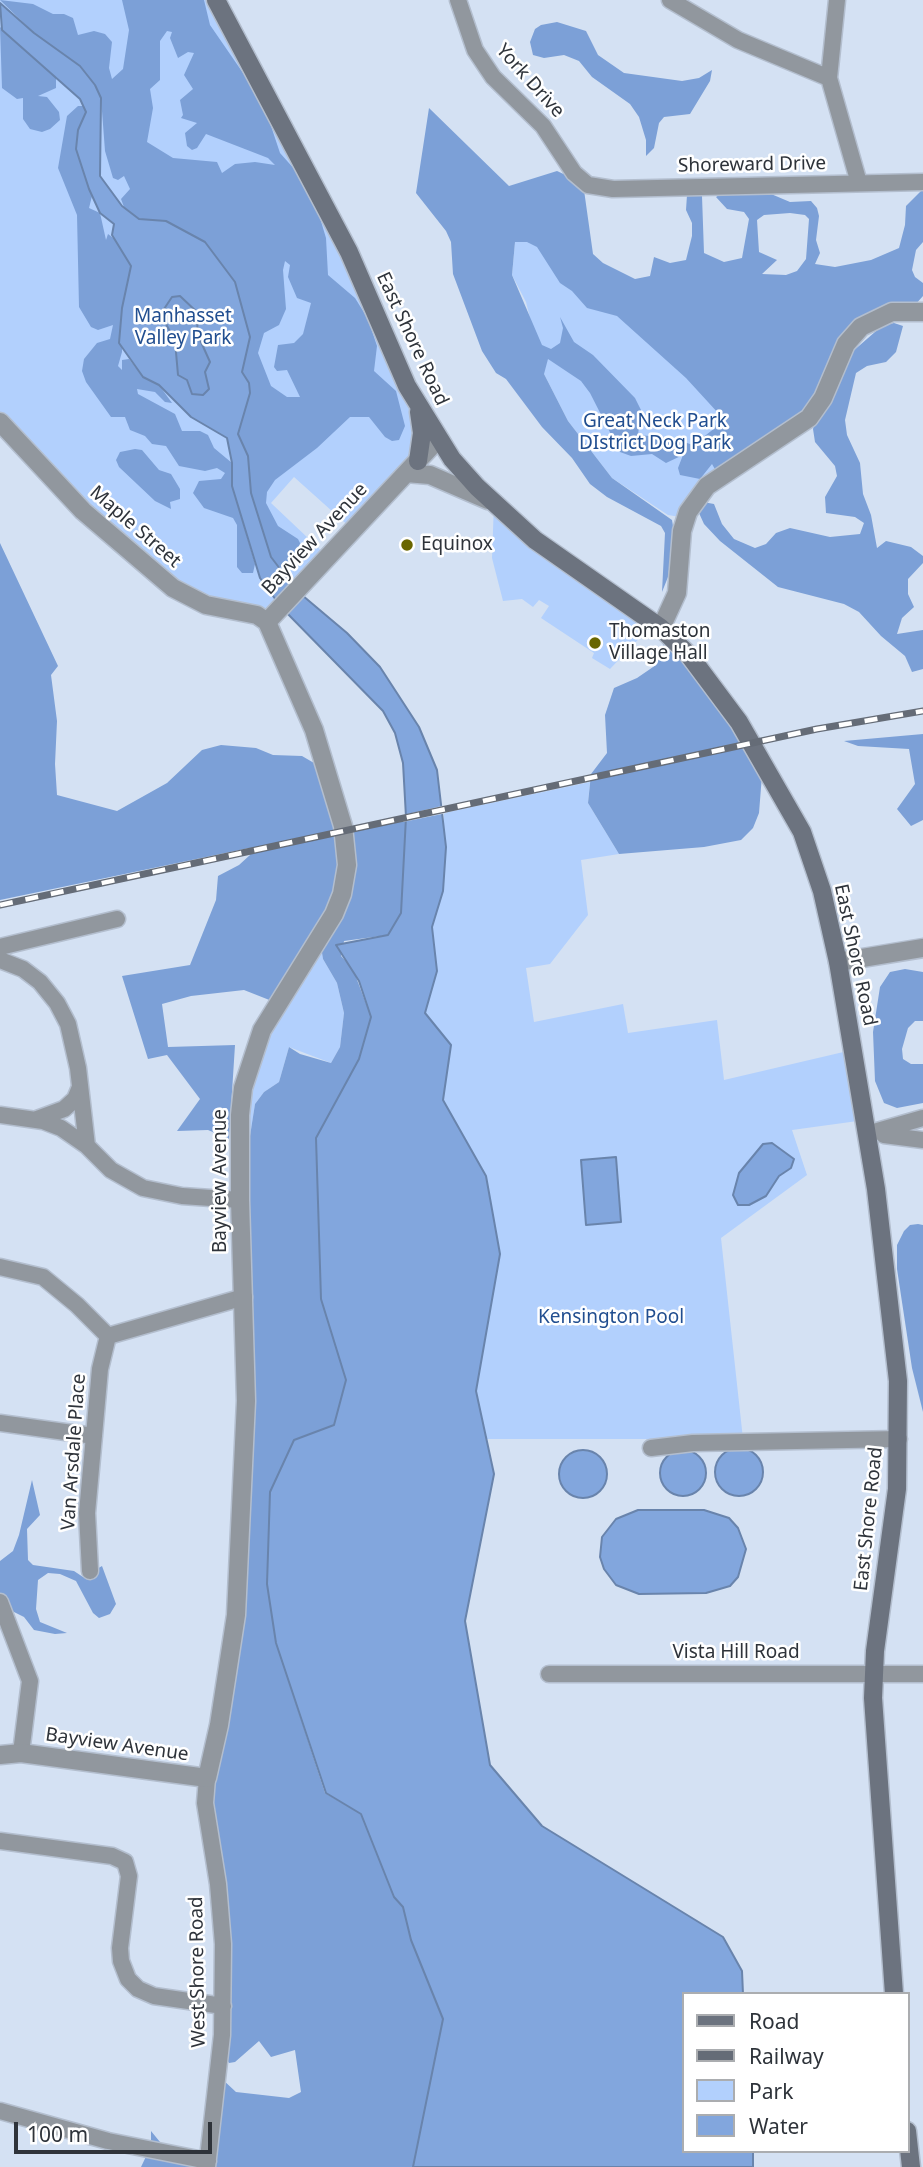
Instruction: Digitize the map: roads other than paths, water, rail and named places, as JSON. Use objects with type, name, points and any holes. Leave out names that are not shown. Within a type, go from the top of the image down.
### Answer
[{"type":"main road","name":"East Shore Road","points":[[216,0],[349,252],[418,408],[460,469],[494,503],[543,545],[662,628],[712,682],[801,829],[822,891],[838,962],[867,1134],[897,1370],[897,1489],[873,1674],[874,1725],[894,1992]]},
{"type":"main road","points":[[412,467],[422,433],[418,408]]},
{"type":"main road","points":[[909,2150],[911,2167]]},
{"type":"street","name":"York Drive","points":[[458,0],[475,50],[493,77],[543,126],[583,183]]},
{"type":"street","points":[[670,0],[738,40],[829,78]]},
{"type":"street","points":[[836,0],[829,78],[859,183]]},
{"type":"street","name":"Shoreward Drive","points":[[583,183],[613,189],[923,182]]},
{"type":"street","points":[[662,628],[677,593],[682,531],[688,512],[707,486],[809,418],[822,398],[846,344],[861,327],[892,312],[923,312]]},
{"type":"street","name":"Maple Street","points":[[0,422],[66,494],[173,588],[206,605],[257,615],[267,622]]},
{"type":"street","name":"Bayview Avenue","points":[[0,1755],[22,1753],[207,1778],[221,1713],[236,1615],[246,1401],[240,1115],[252,1056],[277,1003],[334,914],[342,894],[347,865],[343,825],[314,730],[267,622],[439,439]]},
{"type":"street","points":[[412,467],[494,503]]},
{"type":"street","points":[[0,947],[117,919]]},
{"type":"street","points":[[838,962],[923,948]]},
{"type":"street","points":[[0,960],[23,969],[40,982],[57,1003],[68,1024],[80,1087],[87,1146]]},
{"type":"street","points":[[34,1119],[64,1109],[75,1099],[80,1087]]},
{"type":"street","points":[[0,1115],[34,1119],[61,1128],[87,1146],[111,1170],[143,1188],[182,1196],[240,1200]]},
{"type":"street","points":[[867,1134],[923,1118]]},
{"type":"street","points":[[867,1134],[919,1139]]},
{"type":"street","points":[[0,1267],[43,1278],[77,1305],[108,1336],[244,1297]]},
{"type":"street","name":"Van Arsdale Place","points":[[90,1572],[87,1513],[100,1369],[108,1336]]},
{"type":"street","points":[[0,1423],[94,1436]]},
{"type":"street","points":[[651,1448],[693,1443],[899,1439]]},
{"type":"street","points":[[0,1602],[30,1681],[22,1753]]},
{"type":"street","name":"Vista Hill Road","points":[[549,1674],[923,1674]]},
{"type":"street","name":"West Shore Road","points":[[207,1778],[205,1804],[218,1884],[223,1944],[217,2091],[207,2164]]},
{"type":"street","points":[[0,1841],[112,1856],[125,1862],[128,1876],[120,1948],[121,1961],[128,1979],[138,1989],[154,1996],[222,2006]]},
{"type":"street","points":[[0,2111],[108,2141],[207,2164]]},
{"type":"water","points":[[0,3],[34,33],[80,66],[95,85],[101,98],[100,176],[122,206],[139,219],[166,221],[205,242],[235,282],[250,337],[242,372],[249,383],[250,393],[238,434],[248,456],[251,493],[271,557],[296,590],[347,633],[380,667],[419,727],[437,770],[446,847],[443,891],[432,927],[437,971],[425,1013],[451,1045],[443,1100],[486,1176],[500,1254],[476,1391],[494,1474],[465,1621],[490,1765],[542,1826],[723,1937],[742,1971],[743,1992],[682,1992],[682,2153],[753,2153],[753,2167],[413,2167],[443,2019],[411,1940],[403,1907],[394,1897],[361,1814],[326,1793],[276,1643],[267,1584],[270,1492],[294,1440],[334,1425],[346,1380],[321,1299],[316,1138],[359,1059],[371,1017],[359,981],[336,945],[388,935],[401,913],[406,817],[403,763],[395,733],[383,711],[281,607],[260,578],[232,486],[232,463],[227,438],[191,417],[159,385],[143,377],[119,343],[122,308],[131,266],[112,235],[114,224],[100,213],[76,149],[78,130],[86,112],[80,99],[2,30]],"holes":[[[180,296],[198,313],[197,333],[210,362],[205,372],[209,389],[203,395],[192,394],[187,380],[178,375],[175,341],[166,324],[164,309],[172,297]]]},
{"type":"water","points":[[772,1143],[794,1159],[791,1168],[779,1176],[766,1196],[749,1205],[738,1205],[733,1195],[739,1173],[763,1144]]},
{"type":"water","points":[[616,1157],[621,1222],[586,1225],[581,1160]]},
{"type":"water","points":[[739,1448],[756,1455],[763,1472],[756,1489],[739,1496],[722,1489],[715,1472],[722,1455]]},
{"type":"water","points":[[583,1450],[600,1457],[607,1474],[600,1491],[583,1498],[566,1491],[559,1474],[566,1457]]},
{"type":"water","points":[[683,1450],[700,1456],[706,1473],[700,1490],[683,1496],[666,1490],[660,1473],[666,1456]]},
{"type":"water","points":[[638,1510],[704,1510],[729,1518],[738,1528],[746,1549],[738,1577],[730,1586],[706,1593],[639,1594],[616,1585],[604,1569],[600,1557],[602,1537],[616,1519]]},
{"type":"railway","points":[[0,905],[817,729],[923,711]]},
{"type":"place","name":"Equinox","points":[[407,545]]},
{"type":"place","name":"Thomaston Village Hall","points":[[595,643]]},
{"type":"park label","name":"Manhasset Valley Park","points":[[183,328]]},
{"type":"park label","name":"Great Neck Park DIstrict Dog Park","points":[[655,433]]},
{"type":"park label","name":"Kensington Pool","points":[[611,1318]]}]
